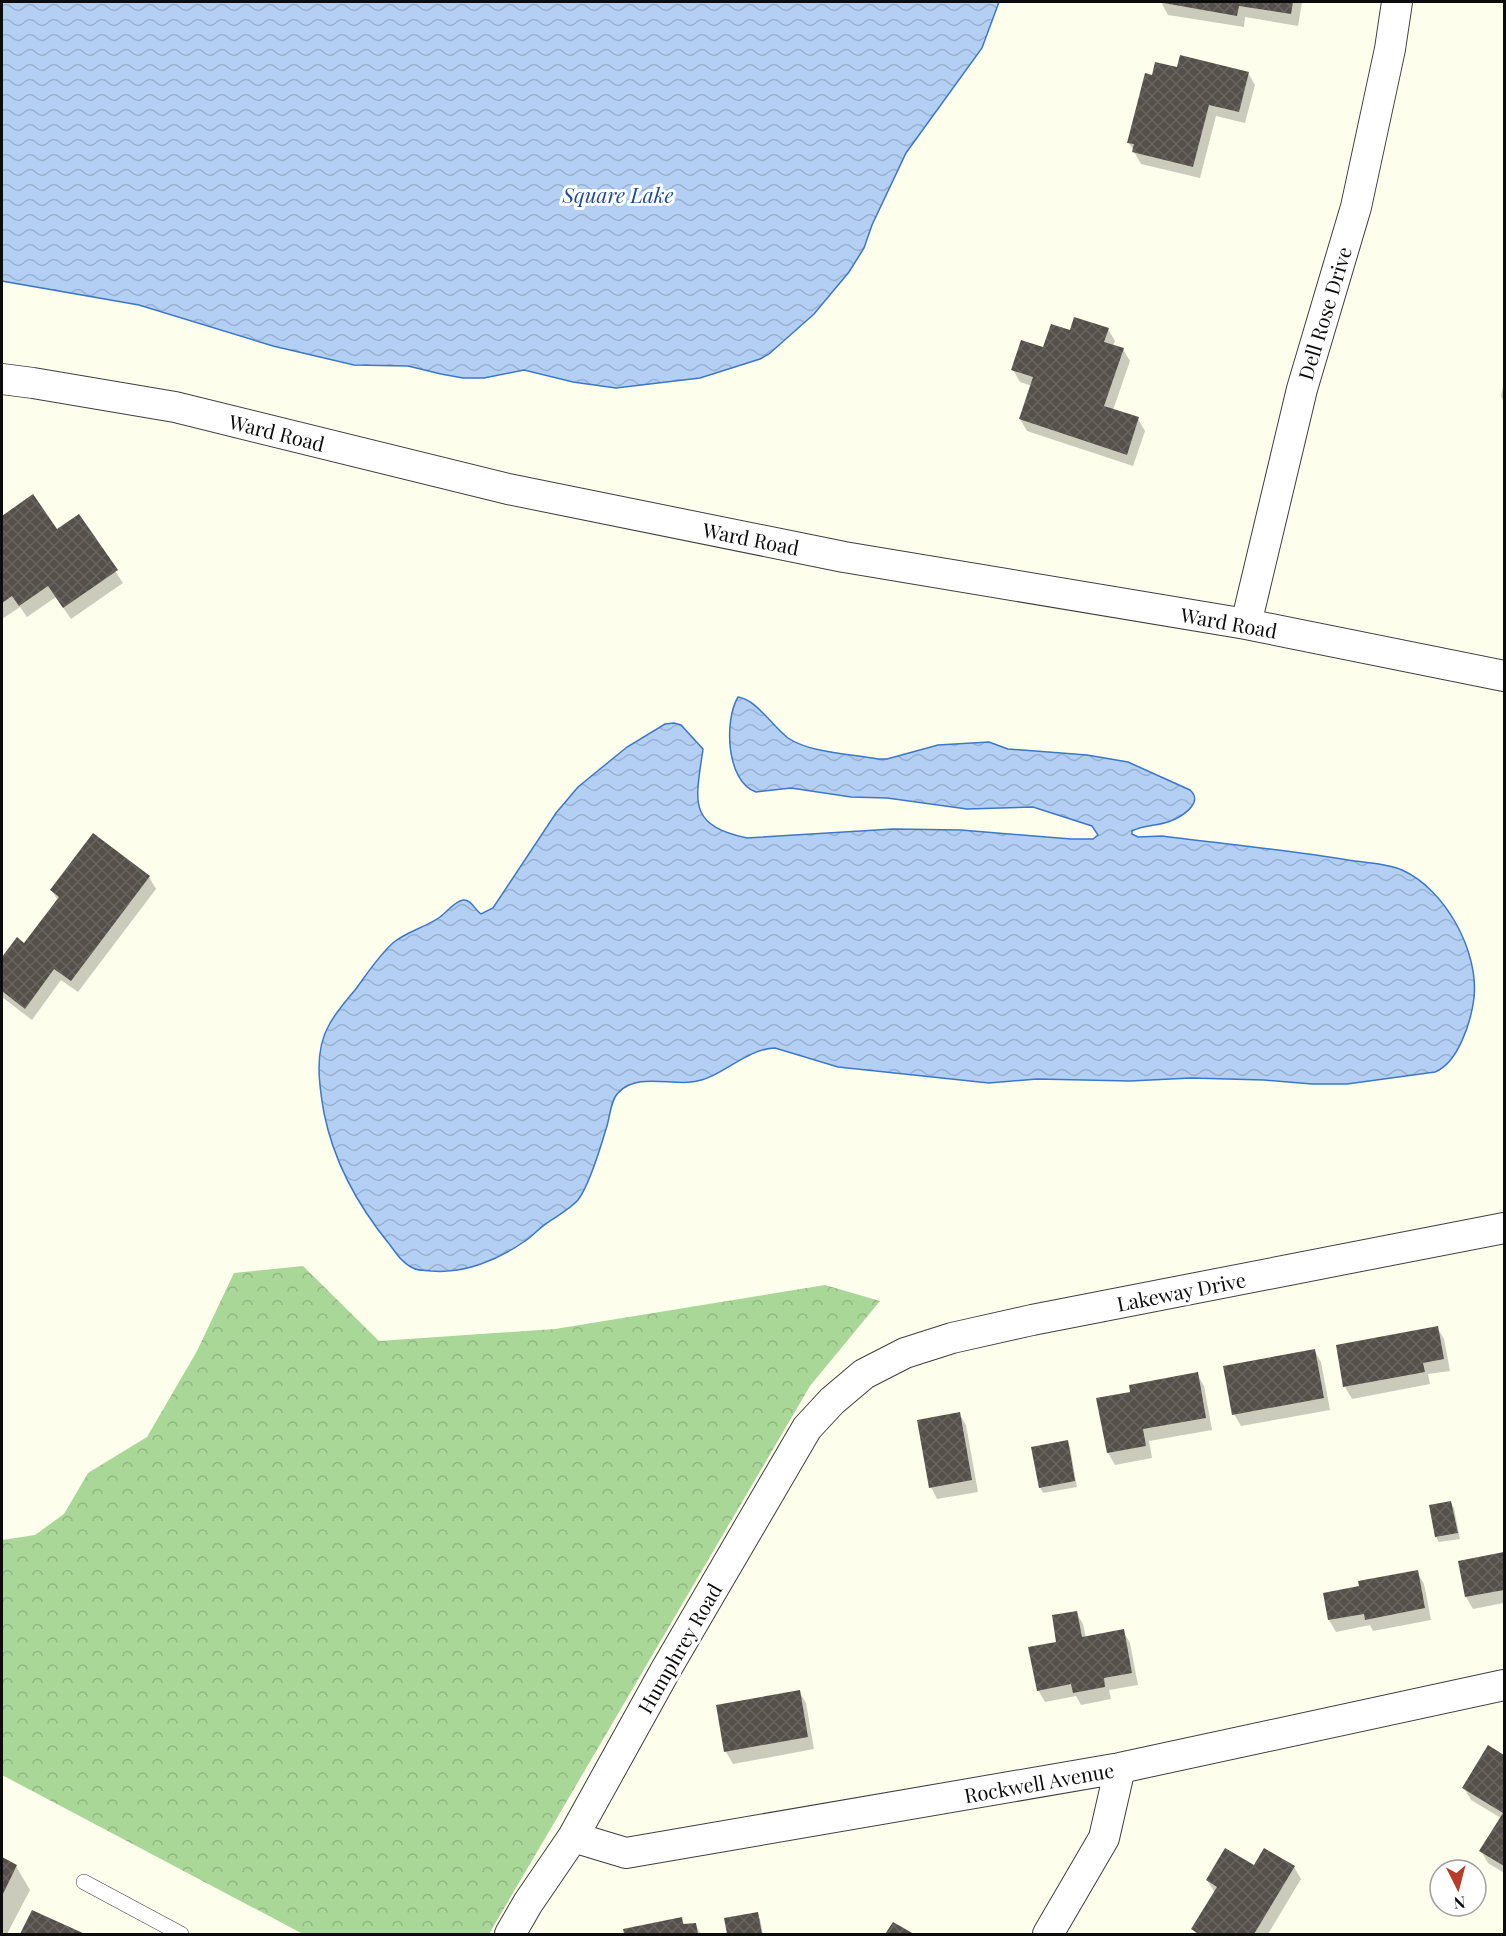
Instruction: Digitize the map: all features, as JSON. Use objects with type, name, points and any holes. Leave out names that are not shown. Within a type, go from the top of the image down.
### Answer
[{"type":"street","name":"Dell Rose Drive","points":[[1246,624],[1302,389],[1356,207],[1390,49],[1397,2]]},
{"type":"street","name":"Ward Road","points":[[2,379],[33,382],[175,407],[508,489],[844,557],[1246,624],[1504,676]]},
{"type":"street","name":"Lakeway Drive","points":[[864,1374],[905,1353],[991,1329],[1504,1228]]},
{"type":"street","name":"Humphrey Road","points":[[510,1935],[528,1903],[573,1837],[665,1671],[807,1428],[832,1401],[864,1374]]},
{"type":"street","name":"Rockwell Avenue","points":[[573,1837],[626,1853],[1120,1768],[1504,1685]]},
{"type":"street","points":[[1048,1935],[1104,1838],[1120,1768]]},
{"type":"lane","points":[[84,1882],[181,1935]]},
{"type":"green space","points":[[303,1266],[379,1341],[555,1329],[825,1285],[880,1301],[810,1386],[489,1934],[303,1934],[2,1775],[2,1540],[35,1535],[64,1514],[88,1473],[147,1437],[197,1351],[234,1273]]},
{"type":"water","name":"Square Lake","points":[[2,2],[999,2],[982,48],[906,153],[872,225],[864,248],[849,272],[814,314],[769,354],[760,359],[700,378],[616,388],[573,382],[524,370],[484,378],[463,378],[408,366],[354,365],[273,346],[139,305],[2,281]]},
{"type":"water","points":[[738,697],[758,708],[788,738],[808,747],[831,752],[887,759],[938,745],[989,742],[1008,749],[1087,755],[1128,762],[1190,790],[1195,800],[1184,814],[1173,820],[1132,831],[1132,834],[1138,837],[1162,836],[1279,850],[1383,865],[1402,870],[1418,879],[1432,891],[1445,906],[1465,942],[1471,961],[1474,998],[1462,1041],[1450,1060],[1435,1072],[1347,1084],[1191,1078],[1130,1081],[1037,1079],[989,1083],[838,1067],[775,1048],[764,1050],[753,1053],[702,1080],[682,1083],[653,1081],[634,1083],[625,1087],[615,1096],[590,1176],[582,1194],[571,1206],[515,1248],[492,1260],[468,1268],[443,1271],[419,1270],[409,1266],[397,1255],[368,1215],[349,1183],[334,1149],[324,1113],[319,1080],[324,1035],[338,1011],[394,942],[435,920],[460,901],[468,901],[481,914],[493,908],[556,813],[578,787],[627,747],[665,724],[681,725],[703,749],[698,796],[704,818],[727,833],[747,838],[893,829],[961,830],[1071,839],[1093,839],[1098,835],[1092,826],[1033,807],[967,809],[887,798],[851,797],[791,788],[756,792],[746,786],[739,776],[733,764],[730,749],[731,720]]},
{"type":"building","points":[[1158,2],[1293,2],[1291,14],[1239,6],[1237,16]]},
{"type":"building","points":[[1180,55],[1249,72],[1239,112],[1209,105],[1193,167],[1132,152],[1134,144],[1127,143],[1145,73],[1152,75],[1155,62],[1177,67]]},
{"type":"building","points":[[1074,317],[1109,328],[1104,342],[1124,348],[1104,406],[1139,417],[1127,455],[1019,419],[1033,377],[1011,370],[1021,340],[1043,347],[1051,324],[1070,330]]},
{"type":"building","points":[[33,494],[57,529],[79,514],[118,570],[63,608],[48,586],[19,606],[12,596],[2,603],[2,516]]},
{"type":"building","points":[[93,833],[150,876],[71,981],[54,969],[25,1009],[2,991],[2,957],[17,937],[24,943],[59,897],[50,890]]},
{"type":"building","points":[[1438,1326],[1444,1359],[1423,1363],[1425,1372],[1343,1387],[1336,1345]]},
{"type":"building","points":[[1315,1349],[1324,1398],[1232,1415],[1223,1366]]},
{"type":"building","points":[[1198,1372],[1206,1418],[1143,1429],[1146,1446],[1107,1453],[1096,1398],[1130,1392],[1129,1385]]},
{"type":"building","points":[[960,1412],[972,1480],[929,1488],[917,1420]]},
{"type":"building","points":[[1068,1440],[1075,1481],[1039,1488],[1031,1447]]},
{"type":"building","points":[[1451,1501],[1458,1533],[1435,1537],[1429,1505]]},
{"type":"building","points":[[1504,1552],[1504,1590],[1465,1597],[1458,1561]]},
{"type":"building","points":[[1418,1570],[1425,1608],[1365,1620],[1364,1614],[1328,1620],[1323,1593],[1359,1586],[1358,1581]]},
{"type":"building","points":[[1077,1611],[1082,1637],[1124,1629],[1132,1673],[1104,1678],[1105,1687],[1073,1693],[1071,1684],[1037,1691],[1028,1647],[1056,1642],[1052,1615]]},
{"type":"building","points":[[800,1690],[808,1737],[724,1752],[716,1705]]},
{"type":"building","points":[[1488,1745],[1504,1755],[1504,1866],[1479,1851],[1503,1813],[1462,1788]]},
{"type":"building","points":[[1225,1848],[1254,1865],[1264,1848],[1295,1866],[1254,1934],[1199,1934],[1191,1929],[1217,1887],[1206,1880]]},
{"type":"building","points":[[2,1857],[17,1865],[2,1896]]},
{"type":"building","points":[[32,1910],[85,1934],[20,1934]]},
{"type":"building","points":[[758,1912],[762,1934],[727,1934],[724,1918]]},
{"type":"building","points":[[682,1917],[683,1924],[696,1923],[698,1934],[624,1934],[623,1929]]},
{"type":"building","points":[[893,1922],[914,1934],[885,1934]]}]
